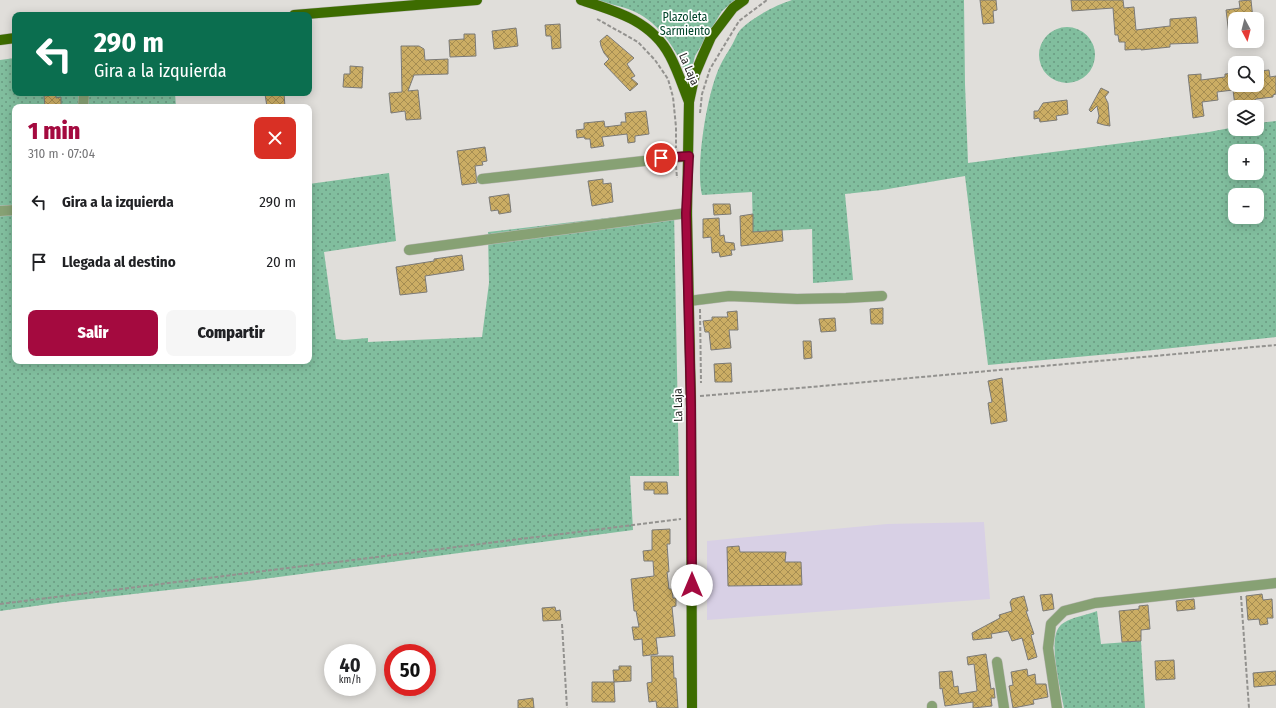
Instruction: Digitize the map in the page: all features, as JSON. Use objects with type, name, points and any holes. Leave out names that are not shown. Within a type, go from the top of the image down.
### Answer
[{"type":"main road","points":[[312,14],[476,0]]},
{"type":"main road","name":"La Laja","points":[[581,0],[612,10],[647,28],[670,56],[689,102]]},
{"type":"main road","name":"La Laja","points":[[692,708],[692,520],[689,301],[686,213],[689,156],[689,102],[695,74],[712,37],[733,8],[744,0]]},
{"type":"main road","points":[[0,40],[12,38]]},
{"type":"street","points":[[482,179],[676,156],[689,156]]},
{"type":"street","points":[[0,212],[12,210]]},
{"type":"street","points":[[409,250],[686,213]]},
{"type":"street","points":[[689,301],[729,296],[797,299],[882,296]]},
{"type":"street","points":[[1057,708],[1048,648],[1051,624],[1064,611],[1095,603],[1276,583]]},
{"type":"street","points":[[997,662],[1004,708]]},
{"type":"path","points":[[699,118],[702,94],[710,69],[739,21],[766,0]]},
{"type":"path","points":[[596,19],[638,42],[655,60],[668,79],[674,97],[677,185]]},
{"type":"path","points":[[700,299],[701,398]]},
{"type":"path","points":[[690,396],[819,387],[1276,344]]},
{"type":"path","points":[[0,604],[683,519],[692,520]]},
{"type":"path","points":[[1240,587],[1249,708]]},
{"type":"path","points":[[562,624],[567,708]]},
{"type":"shaded area","points":[[984,522],[990,599],[707,620],[707,541],[887,524]]},
{"type":"green space","name":"Plazoleta Sarmiento","points":[[597,0],[735,0],[722,11],[695,56],[688,83],[681,62],[661,31],[643,16],[633,11]]},
{"type":"green space","points":[[792,0],[964,0],[968,163],[1228,128],[1228,136],[1264,136],[1264,122],[1276,121],[1276,337],[988,365],[965,176],[882,190],[845,194],[853,280],[813,283],[812,229],[753,232],[752,192],[702,195],[700,183],[701,149],[707,111],[715,78],[721,63],[738,32],[758,16],[772,8]]},
{"type":"green space","points":[[1067,27],[1082,32],[1090,40],[1095,55],[1090,70],[1082,78],[1067,83],[1052,78],[1044,70],[1039,55],[1044,40],[1052,32]]},
{"type":"green space","points":[[12,58],[12,96],[175,96],[176,104],[12,104],[12,364],[312,364],[312,184],[389,173],[396,241],[324,252],[336,339],[344,340],[368,338],[368,342],[482,337],[489,283],[488,232],[674,210],[679,476],[630,476],[633,530],[248,581],[63,602],[0,611],[0,60]]},
{"type":"green space","points":[[1097,611],[1101,644],[1141,641],[1145,708],[1064,708],[1056,666],[1056,633],[1063,623]]},
{"type":"building","points":[[980,0],[996,0],[997,10],[993,11],[994,23],[983,24]]},
{"type":"building","points":[[1071,0],[1123,0],[1124,8],[1134,7],[1136,30],[1170,26],[1170,19],[1196,17],[1198,43],[1170,44],[1170,47],[1125,50],[1125,42],[1119,42],[1118,35],[1115,35],[1113,8],[1072,11]]},
{"type":"building","points":[[1251,0],[1252,12],[1228,12],[1228,26],[1226,10],[1240,8],[1239,1]]},
{"type":"building","points":[[560,24],[561,48],[552,49],[551,36],[546,36],[545,25]]},
{"type":"building","points":[[516,28],[518,46],[494,49],[492,31]]},
{"type":"building","points":[[464,34],[475,34],[476,56],[450,57],[449,40],[464,39]]},
{"type":"building","points":[[607,35],[634,58],[627,64],[635,76],[631,78],[638,84],[630,91],[604,64],[609,59],[604,53],[600,41]]},
{"type":"building","points":[[401,46],[419,46],[424,49],[425,60],[448,59],[448,74],[414,75],[408,91],[418,90],[421,119],[406,120],[405,111],[391,113],[389,93],[402,92]]},
{"type":"building","points":[[350,66],[363,67],[362,88],[343,87],[344,74],[350,74]]},
{"type":"building","points":[[1264,70],[1269,70],[1270,77],[1276,76],[1276,94],[1273,95],[1273,97],[1255,100],[1234,100],[1233,92],[1264,92]]},
{"type":"building","points":[[1201,74],[1201,80],[1225,77],[1225,74],[1228,74],[1228,91],[1217,92],[1218,100],[1202,102],[1204,116],[1193,118],[1188,75]]},
{"type":"building","points":[[1101,88],[1109,92],[1105,97],[1108,103],[1110,126],[1097,123],[1099,116],[1097,106],[1091,112],[1089,110]]},
{"type":"building","points":[[44,96],[56,96],[56,98],[61,97],[61,104],[45,104]]},
{"type":"building","points":[[265,96],[284,96],[285,104],[267,104]]},
{"type":"building","points":[[1067,100],[1068,114],[1056,116],[1057,120],[1040,122],[1039,118],[1034,119],[1034,111],[1038,111],[1043,103]]},
{"type":"building","points":[[646,111],[649,134],[635,136],[635,142],[628,143],[627,134],[602,137],[604,146],[591,148],[590,139],[585,139],[584,137],[577,138],[576,130],[584,129],[584,123],[604,121],[605,127],[621,125],[621,122],[626,122],[625,113]]},
{"type":"building","points":[[485,147],[487,161],[482,162],[483,165],[475,166],[477,183],[462,185],[457,151]]},
{"type":"building","points":[[603,179],[603,184],[611,183],[613,202],[592,206],[588,181]]},
{"type":"building","points":[[509,194],[511,212],[499,214],[498,210],[491,211],[489,197]]},
{"type":"building","points":[[713,204],[730,204],[731,214],[714,215]]},
{"type":"building","points":[[753,214],[753,232],[782,230],[783,241],[741,246],[740,216]]},
{"type":"building","points":[[719,218],[720,236],[724,235],[725,242],[734,243],[735,250],[731,250],[732,255],[720,257],[719,252],[712,253],[711,237],[703,238],[703,219]]},
{"type":"building","points":[[462,255],[464,270],[425,276],[427,292],[400,295],[396,267]]},
{"type":"building","points":[[883,308],[883,324],[871,324],[870,309]]},
{"type":"building","points":[[737,311],[738,330],[729,330],[731,348],[711,350],[709,332],[705,332],[703,321],[712,320],[712,317],[728,317],[727,312]]},
{"type":"building","points":[[835,318],[836,331],[821,332],[819,319]]},
{"type":"building","points":[[803,341],[811,341],[812,358],[804,359]]},
{"type":"building","points":[[731,363],[732,382],[715,382],[714,364]]},
{"type":"building","points":[[1002,378],[1007,421],[991,424],[988,403],[992,402],[988,381]]},
{"type":"building","points":[[644,482],[667,482],[668,494],[654,494],[654,490],[644,490]]},
{"type":"building","points":[[670,529],[670,544],[667,544],[669,572],[667,572],[669,589],[672,589],[673,598],[676,598],[676,606],[672,607],[675,636],[656,638],[658,654],[643,656],[642,639],[634,640],[632,627],[639,627],[636,611],[634,611],[631,579],[654,576],[653,561],[644,561],[643,551],[652,550],[652,530]]},
{"type":"building","points":[[739,546],[740,552],[786,552],[785,562],[801,562],[802,585],[728,586],[727,547]]},
{"type":"building","points":[[1052,594],[1054,609],[1043,611],[1040,595]]},
{"type":"building","points":[[1262,594],[1263,600],[1272,599],[1273,618],[1267,618],[1268,624],[1260,625],[1259,619],[1248,620],[1246,596]]},
{"type":"building","points":[[1024,596],[1028,611],[1026,611],[1034,634],[1031,635],[1037,657],[1028,660],[1022,638],[1012,641],[1008,631],[991,634],[992,638],[973,640],[972,633],[1000,618],[999,615],[1012,611],[1010,602],[1012,599]]},
{"type":"building","points":[[1194,599],[1195,609],[1177,611],[1176,601]]},
{"type":"building","points":[[1148,605],[1150,629],[1141,630],[1141,641],[1122,642],[1119,611],[1139,609],[1139,606]]},
{"type":"building","points":[[555,607],[556,611],[560,610],[561,620],[543,621],[542,608]]},
{"type":"building","points":[[986,654],[991,689],[994,688],[995,698],[991,698],[992,706],[973,708],[973,702],[945,706],[942,688],[940,689],[939,672],[952,671],[954,687],[958,686],[959,694],[977,691],[974,664],[968,665],[967,657]]},
{"type":"building","points":[[651,656],[673,656],[678,708],[657,708],[656,701],[649,702],[647,683],[652,682]]},
{"type":"building","points":[[1174,660],[1175,679],[1156,680],[1155,661]]},
{"type":"building","points":[[619,666],[631,666],[631,681],[614,682],[613,670],[619,670]]},
{"type":"building","points":[[1027,669],[1028,676],[1035,674],[1036,684],[1046,684],[1048,697],[1033,700],[1034,704],[1013,708],[1009,686],[1013,685],[1011,672]]},
{"type":"building","points":[[1276,671],[1276,685],[1254,687],[1253,673]]},
{"type":"building","points":[[592,682],[614,682],[615,702],[592,702]]},
{"type":"building","points":[[533,698],[534,708],[518,708],[518,700]]},
{"type":"route","points":[[661,158],[689,156],[686,213],[691,407],[692,585]]}]
